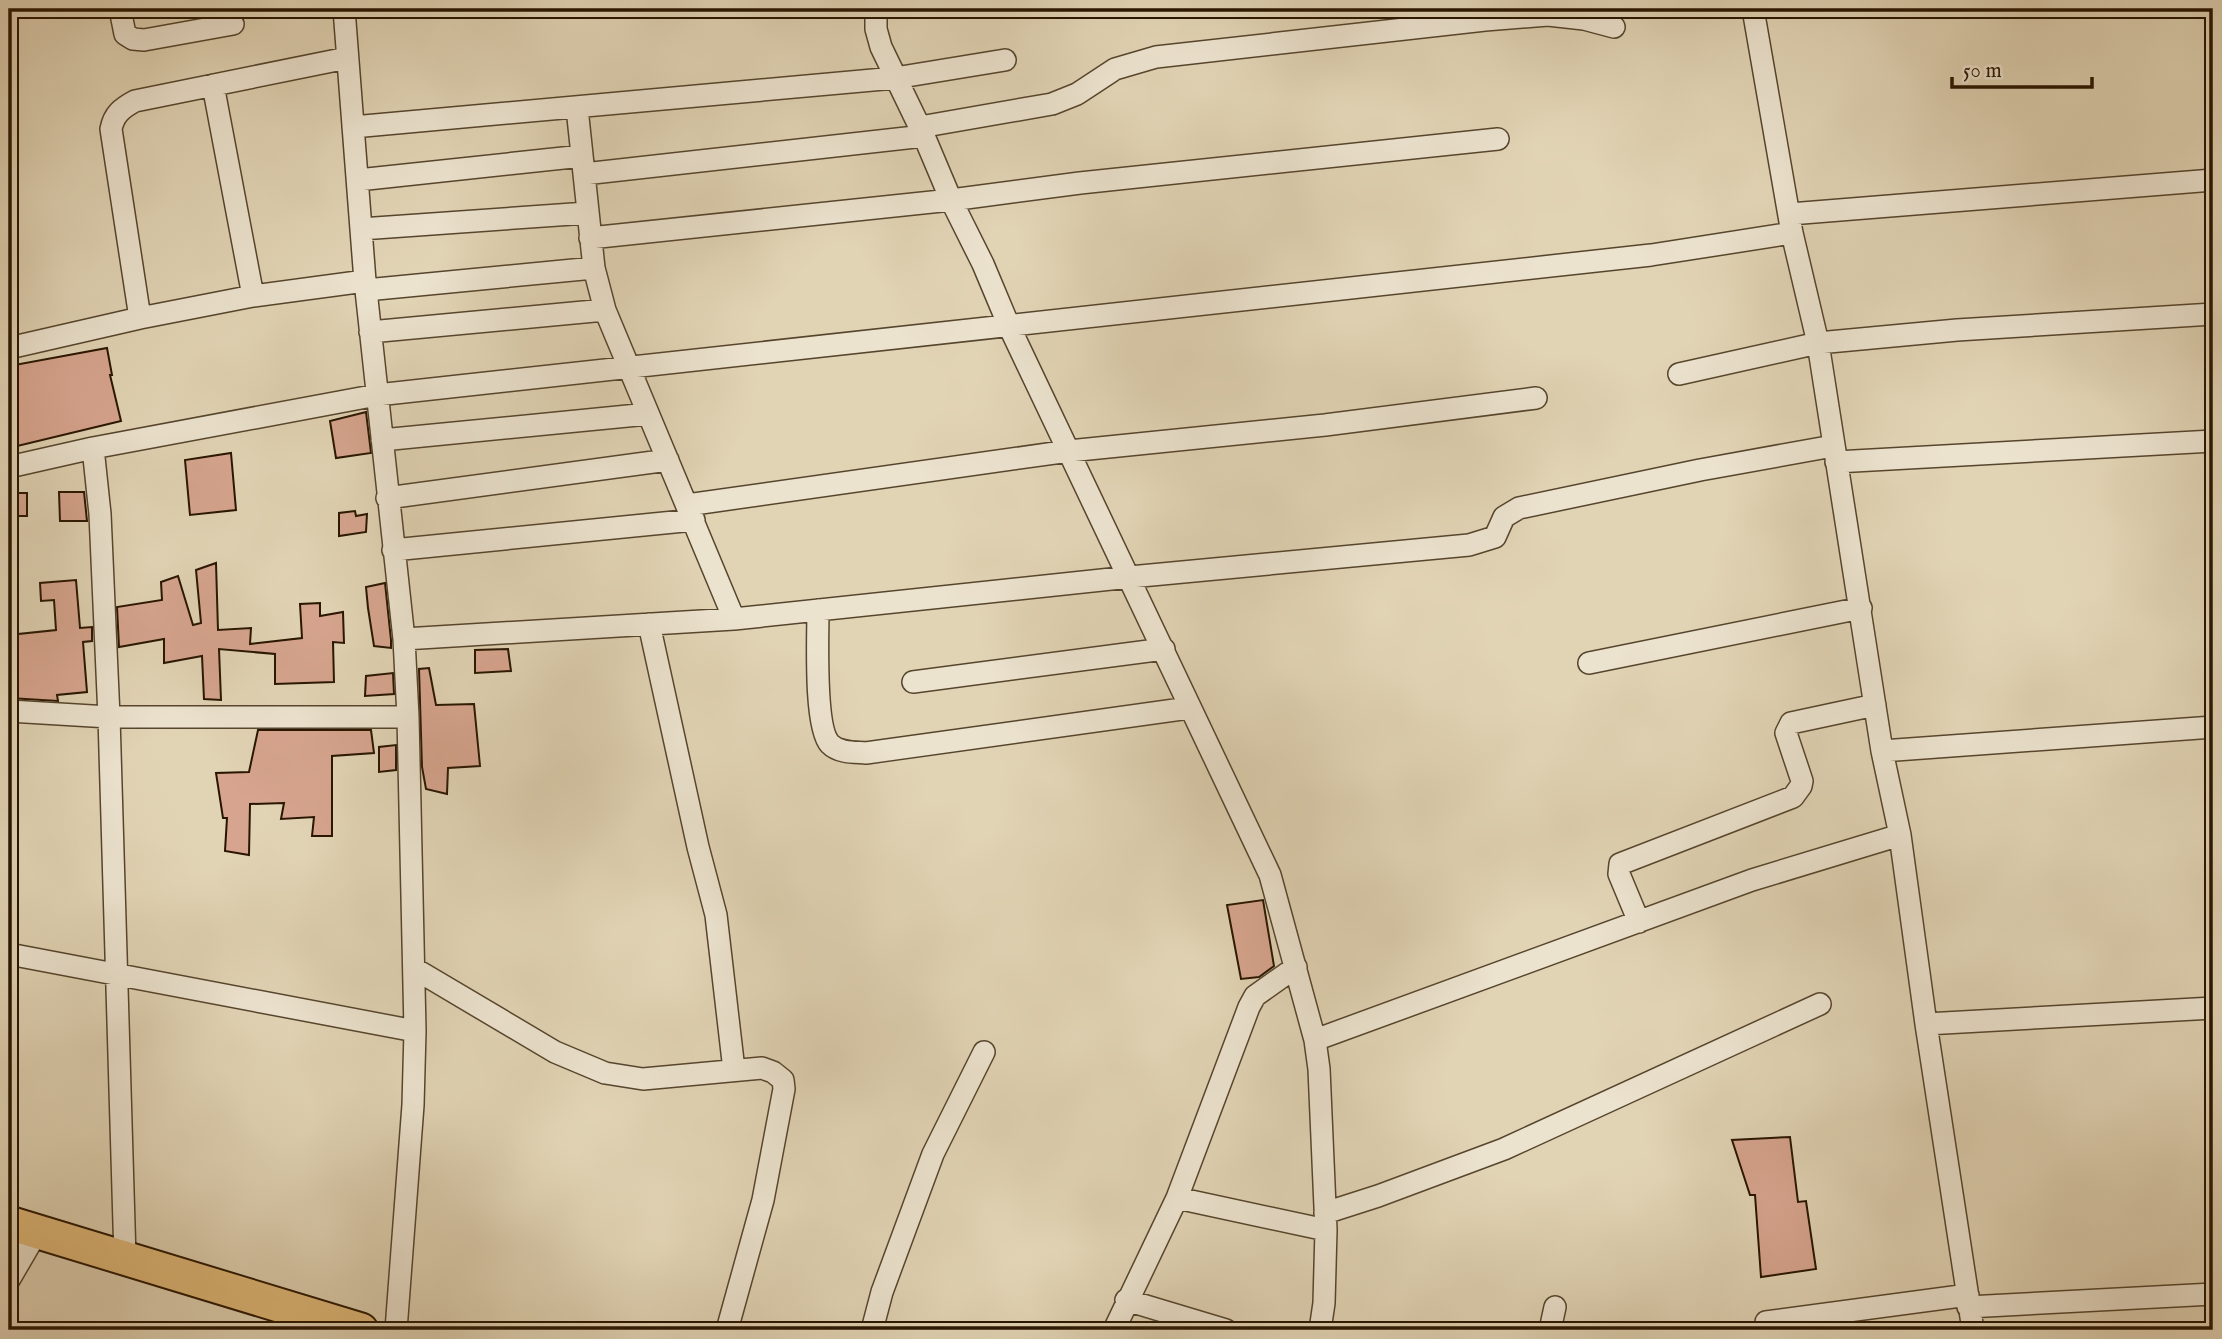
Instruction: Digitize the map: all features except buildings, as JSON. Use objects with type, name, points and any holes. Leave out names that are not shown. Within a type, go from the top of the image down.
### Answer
[{"type":"main road","points":[[23,1227],[349,1329]]},
{"type":"street","points":[[120,9],[125,34],[133,39],[145,40],[233,24]]},
{"type":"street","points":[[344,9],[365,285],[404,639],[408,717],[415,1031],[413,1105],[396,1330]]},
{"type":"street","points":[[876,9],[876,29],[895,78],[983,264],[1009,326],[1270,875],[1315,1040],[1319,1069],[1326,1222],[1324,1303],[1320,1330]]},
{"type":"street","points":[[1753,9],[1791,224],[1818,344],[1882,751],[1900,835],[1973,1330]]},
{"type":"street","points":[[358,180],[583,165],[922,132],[1052,104],[1076,94],[1115,69],[1156,57],[1523,17],[1560,17],[1614,27]]},
{"type":"street","points":[[140,318],[111,129],[118,111],[135,101],[347,58]]},
{"type":"street","points":[[353,127],[895,78],[1005,60]]},
{"type":"street","points":[[213,85],[253,296]]},
{"type":"street","points":[[576,108],[594,268],[605,310],[734,619]]},
{"type":"street","points":[[590,238],[1498,139]]},
{"type":"street","points":[[9,467],[377,396],[1651,255],[1791,224],[2213,180]]},
{"type":"street","points":[[361,229],[587,213]]},
{"type":"street","points":[[9,348],[253,296],[594,268]]},
{"type":"street","points":[[370,332],[605,310]]},
{"type":"street","points":[[1679,374],[1818,344],[1957,330],[2213,314]]},
{"type":"street","points":[[393,550],[691,513],[1069,451],[1325,425],[1536,398]]},
{"type":"street","points":[[382,440],[648,414]]},
{"type":"street","points":[[404,639],[734,619],[1130,577],[1469,545],[1495,537],[1504,517],[1519,508],[1700,470],[1835,454],[2213,441]]},
{"type":"street","points":[[93,449],[100,513],[109,717],[125,1258]]},
{"type":"street","points":[[387,498],[668,460]]},
{"type":"street","points":[[1589,663],[1861,608]]},
{"type":"street","points":[[818,610],[821,719],[827,741],[835,748],[848,752],[866,753],[1189,708]]},
{"type":"street","points":[[649,624],[698,848],[716,915],[734,1070]]},
{"type":"street","points":[[913,682],[1164,649]]},
{"type":"street","points":[[1639,922],[1619,874],[1620,864],[1793,797],[1802,781],[1786,733],[1791,723],[1875,705]]},
{"type":"street","points":[[9,711],[109,717],[408,717]]},
{"type":"street","points":[[1882,751],[2213,727]]},
{"type":"street","points":[[1315,1040],[1752,880],[1900,835]]},
{"type":"street","points":[[9,954],[415,1031]]},
{"type":"street","points":[[1114,1330],[1177,1198],[1249,1007],[1255,996],[1296,967]]},
{"type":"street","points":[[415,969],[555,1052],[605,1073],[643,1079],[762,1068],[773,1072],[782,1080],[783,1089],[762,1200],[727,1330]]},
{"type":"street","points":[[1177,1198],[1326,1222],[1378,1196],[1504,1149],[1820,1004]]},
{"type":"street","points":[[1926,1024],[2213,1008]]},
{"type":"street","points":[[872,1330],[882,1292],[933,1154],[984,1052]]},
{"type":"street","points":[[9,1280],[23,1227]]},
{"type":"street","points":[[1766,1322],[1968,1301],[2213,1294]]},
{"type":"street","points":[[1126,1300],[1226,1330]]},
{"type":"street","points":[[1550,1330],[1555,1307]]}]
